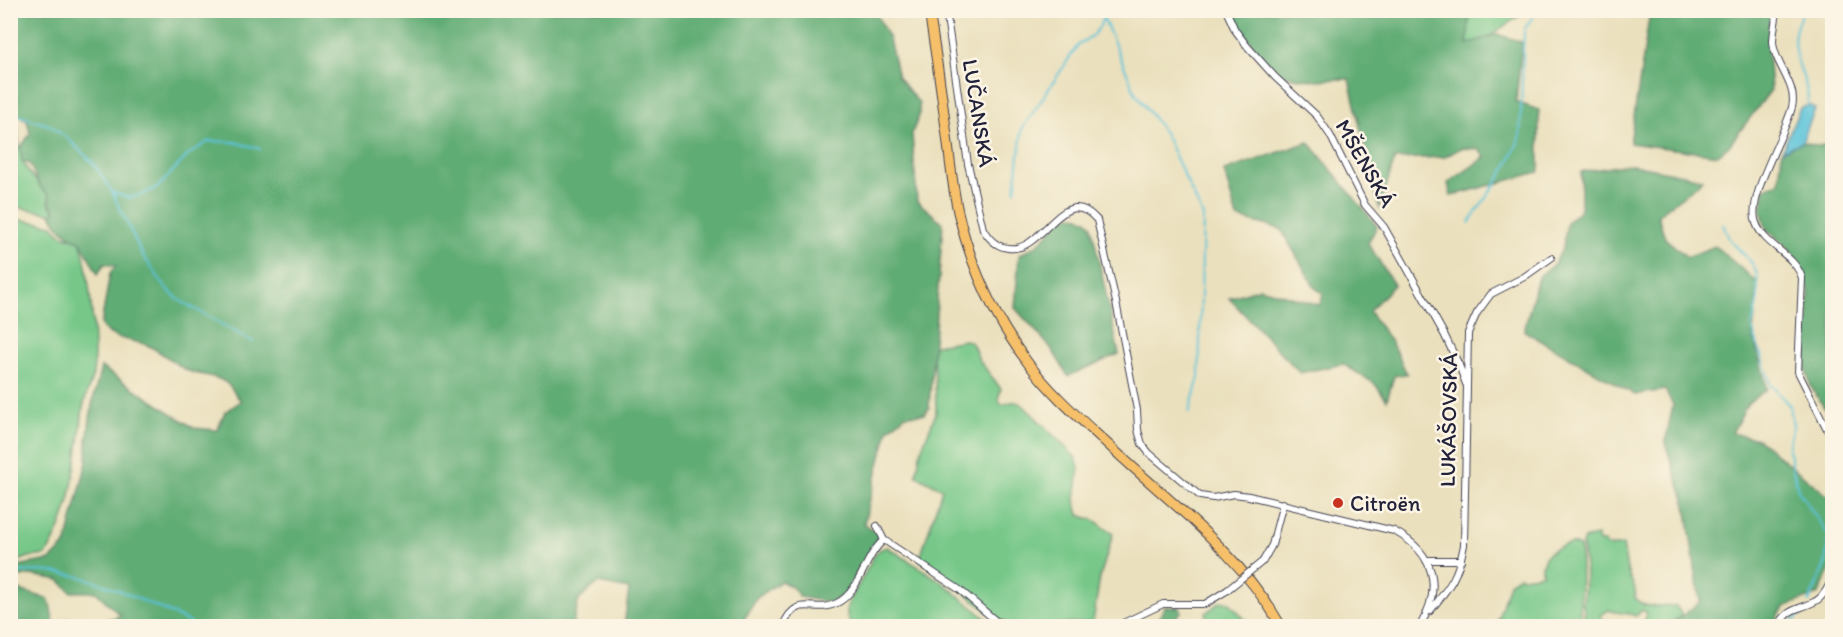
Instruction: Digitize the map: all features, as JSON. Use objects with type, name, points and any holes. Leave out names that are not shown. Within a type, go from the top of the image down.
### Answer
[{"type":"main road","points":[[929,10],[958,211],[977,274],[995,312],[1029,364],[1049,388],[1118,454],[1224,549],[1260,592],[1281,627]]},
{"type":"street","name":"LUČANSKÁ","points":[[946,10],[968,164],[980,219],[987,236],[999,246],[1013,249],[1028,245],[1055,218],[1068,209],[1081,207],[1090,211],[1097,219],[1100,230],[1142,444],[1191,490],[1207,498],[1234,494],[1282,503]]},
{"type":"street","name":"MŠENSKÁ","points":[[1226,10],[1235,30],[1247,45],[1275,77],[1317,116],[1330,135],[1365,205],[1384,227],[1443,334],[1466,384]]},
{"type":"street","points":[[1777,10],[1773,43],[1778,61],[1794,96],[1793,106],[1772,160],[1758,188],[1754,214],[1756,224],[1765,236],[1793,260],[1799,269],[1803,286],[1798,372],[1829,433],[1833,463]]},
{"type":"street","name":"LUKÁŠOVSKÁ","points":[[1428,613],[1459,568],[1464,545],[1468,333],[1477,313],[1491,294],[1524,277],[1551,258]]},
{"type":"street","points":[[1091,627],[1119,625],[1164,604],[1206,604],[1263,561],[1272,545],[1282,503],[1394,531],[1414,543],[1426,560],[1433,585],[1432,601],[1420,627]]},
{"type":"street","points":[[877,526],[884,540],[960,590],[996,621],[1011,627]]},
{"type":"street","points":[[783,627],[788,615],[799,607],[831,606],[845,598],[876,546],[884,540]]},
{"type":"street","points":[[1426,560],[1461,560]]},
{"type":"street","points":[[1778,627],[1783,617],[1791,610],[1815,602],[1827,590],[1833,579]]},
{"type":"green space","points":[[1463,10],[1527,11],[1467,51]]},
{"type":"green space","points":[[11,11],[875,11],[889,39],[898,77],[919,103],[919,116],[912,133],[917,201],[943,223],[929,408],[924,414],[906,415],[888,430],[864,523],[879,535],[846,594],[831,603],[800,597],[792,587],[781,581],[757,598],[740,626],[624,626],[629,589],[598,583],[579,600],[572,626],[62,626],[66,619],[101,621],[121,616],[96,592],[71,592],[59,580],[30,575],[11,579],[11,567],[50,560],[66,544],[87,461],[87,440],[92,405],[101,367],[194,428],[217,430],[225,412],[241,401],[222,380],[186,370],[147,345],[116,337],[101,325],[110,273],[116,266],[104,264],[98,274],[80,241],[67,234],[56,223],[51,214],[56,212],[50,204],[49,195],[40,187],[30,164],[22,161],[20,148],[30,134],[27,120],[11,111]]},
{"type":"green space","points":[[1232,11],[1470,11],[1467,44],[1497,34],[1522,42],[1516,102],[1539,110],[1539,172],[1451,196],[1448,183],[1485,157],[1478,149],[1461,148],[1445,157],[1395,159],[1379,208],[1349,79],[1313,80],[1275,74],[1241,29]]},
{"type":"green space","points":[[1650,11],[1770,11],[1768,50],[1771,90],[1728,147],[1718,155],[1630,143]]},
{"type":"green space","points":[[10,120],[18,127],[21,156],[27,170],[48,193],[50,205],[56,213],[54,214],[11,206]]},
{"type":"green space","points":[[1309,142],[1377,226],[1368,243],[1394,285],[1369,311],[1391,342],[1407,374],[1394,376],[1387,400],[1374,383],[1343,364],[1300,373],[1229,298],[1260,288],[1320,305],[1323,293],[1315,288],[1281,229],[1237,218],[1224,171]]},
{"type":"green space","points":[[1802,142],[1820,146],[1832,143],[1832,420],[1811,387],[1805,367],[1809,291],[1801,268],[1788,248],[1766,228],[1761,210],[1765,188],[1779,183],[1782,151]]},
{"type":"green space","points":[[1629,164],[1702,179],[1658,215],[1665,238],[1687,257],[1715,246],[1758,283],[1753,334],[1767,389],[1748,403],[1732,433],[1758,439],[1832,499],[1832,565],[1819,594],[1784,607],[1772,626],[1669,626],[1700,602],[1686,505],[1665,443],[1673,405],[1665,390],[1635,395],[1524,331],[1538,277],[1555,263],[1563,247],[1567,222],[1581,209],[1581,172]]},
{"type":"green space","points":[[1069,216],[1081,217],[1091,224],[1119,354],[1068,376],[1051,348],[1015,308],[1019,255],[1037,245],[1061,220]]},
{"type":"green space","points":[[11,218],[53,225],[60,234],[80,241],[89,287],[94,362],[93,374],[83,406],[71,493],[55,539],[46,555],[29,557],[11,564]]},
{"type":"green space","points":[[965,340],[973,345],[979,360],[1001,389],[999,398],[1001,404],[1014,402],[1024,406],[1076,458],[1079,468],[1075,500],[1079,515],[1094,520],[1113,534],[1100,577],[1093,622],[1021,626],[1007,623],[996,618],[921,561],[920,558],[942,489],[916,475],[921,450],[936,413],[932,348],[936,345]]},
{"type":"green space","points":[[1597,536],[1598,542],[1604,542],[1608,547],[1623,545],[1635,598],[1649,606],[1676,606],[1682,615],[1667,626],[1643,626],[1647,613],[1642,610],[1636,616],[1609,610],[1600,615],[1604,622],[1614,626],[1585,626],[1583,603],[1586,573],[1582,544],[1584,539]]},
{"type":"green space","points":[[1572,544],[1580,547],[1581,556],[1580,626],[1496,626],[1509,583],[1519,576],[1542,574],[1543,561],[1549,553],[1559,547]]},
{"type":"green space","points":[[887,547],[941,581],[998,626],[851,626],[847,606],[876,553]]},
{"type":"green space","points":[[19,590],[48,599],[56,626],[11,626],[11,592]]},
{"type":"green space","points":[[1221,601],[1230,603],[1251,626],[1207,626],[1206,613]]},
{"type":"green space","points":[[1164,607],[1180,607],[1181,612],[1167,626],[1156,626]]},
{"type":"water","points":[[1810,105],[1815,109],[1802,142],[1782,151],[1800,108]]},
{"type":"waterway","points":[[1100,10],[1136,94],[1165,134],[1203,216],[1199,377],[1189,413]]},
{"type":"waterway","points":[[1469,223],[1506,168],[1520,138],[1524,30],[1537,10]]},
{"type":"waterway","points":[[1803,10],[1796,28],[1794,42],[1807,89],[1808,107]]},
{"type":"waterway","points":[[1015,191],[1022,129],[1078,45],[1093,35],[1100,26],[1103,16]]},
{"type":"waterway","points":[[10,113],[49,125],[66,137],[94,164],[112,192],[129,198],[158,187],[188,155],[209,141],[234,142],[260,149]]},
{"type":"waterway","points":[[112,192],[142,254],[165,287],[179,300],[253,342]]},
{"type":"waterway","points":[[1723,224],[1729,239],[1752,263],[1757,274],[1758,298],[1752,327],[1770,384],[1790,406],[1793,426],[1788,449],[1798,490],[1829,536],[1825,565],[1809,602]]},
{"type":"waterway","points":[[10,573],[45,571],[78,576],[125,593],[196,626]]},
{"type":"waterway","points":[[1787,626],[1806,610]]},
{"type":"place","name":"Citroën","points":[[1338,503]]}]
